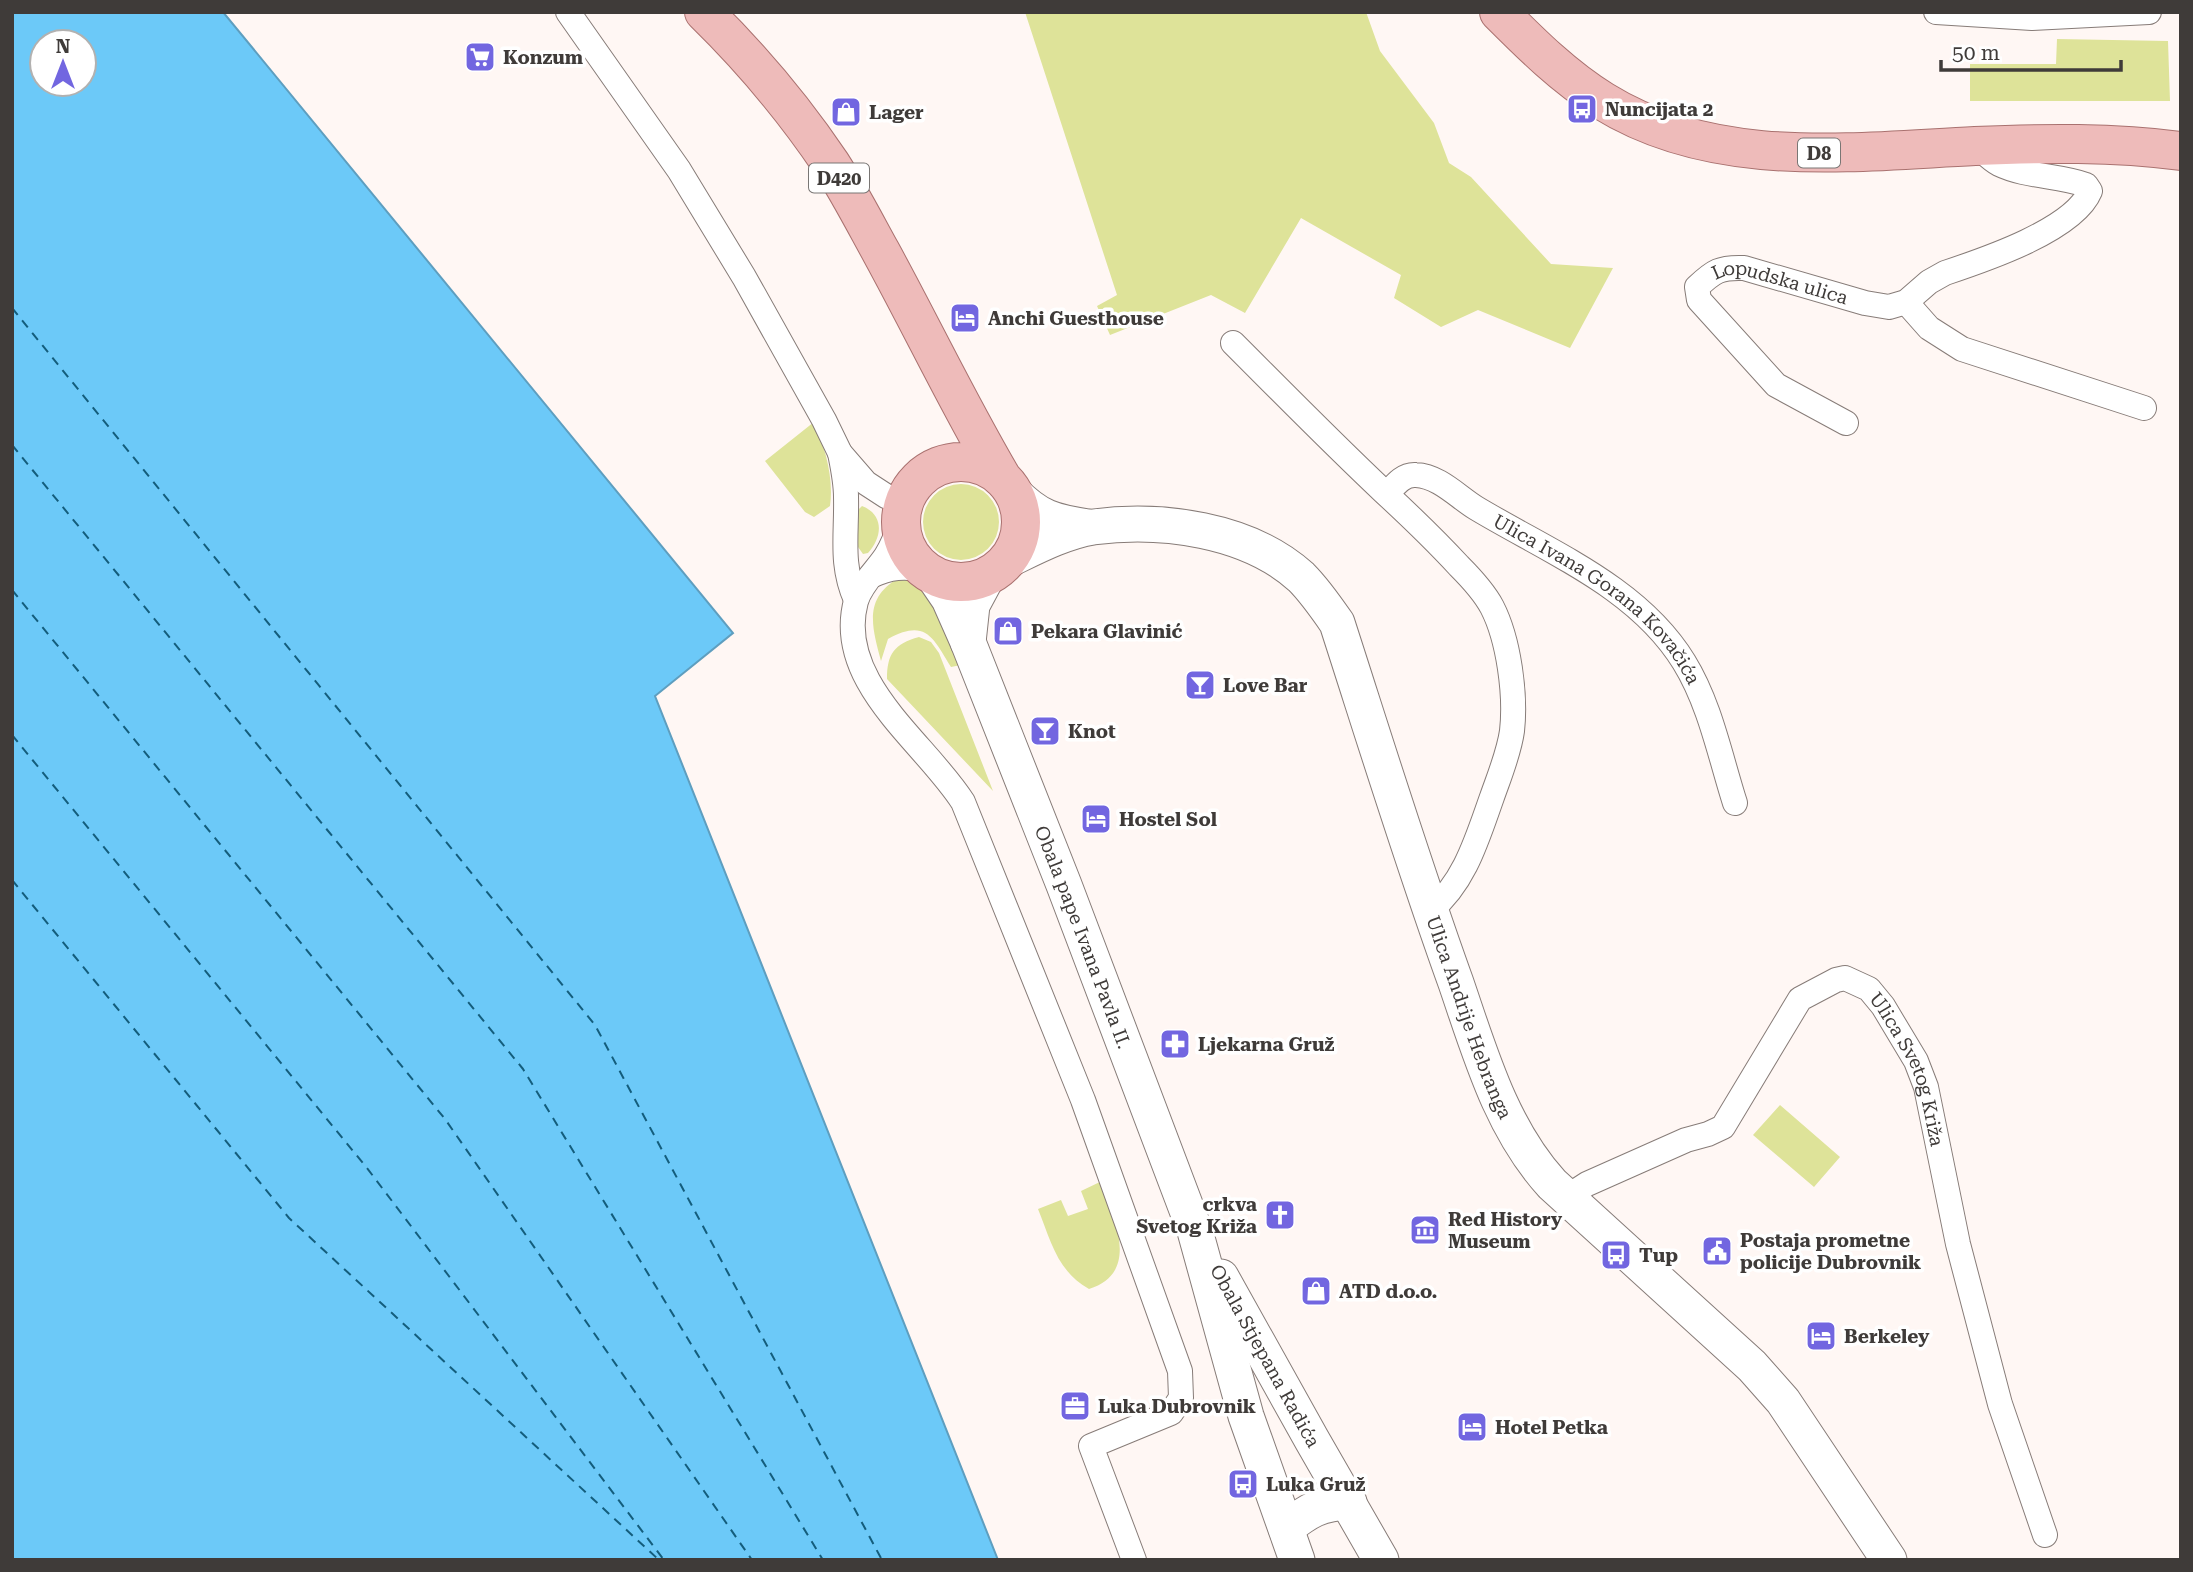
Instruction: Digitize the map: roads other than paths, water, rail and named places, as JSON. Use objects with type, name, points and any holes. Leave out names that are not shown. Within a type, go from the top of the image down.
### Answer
[{"type":"main road","name":"D420","points":[[704,12],[756,66],[805,127],[832,166],[943,366],[974,430],[1008,485],[1020,509],[1021,527],[1017,545],[998,568]]},
{"type":"main road","name":"D8","points":[[1499,12],[1563,73],[1604,102],[1646,123],[1703,141],[1759,150],[1815,153],[2098,144],[2181,151]]},
{"type":"main road","name":"D420","points":[[903,513],[912,489],[922,477],[936,468],[948,438],[950,410],[943,366]]},
{"type":"main road","points":[[936,468],[953,463],[971,463],[987,468],[1008,485]]},
{"type":"main road","name":"Ulica Andrije Hebranga","points":[[1008,485],[1030,509],[1046,518],[1092,527],[1165,526],[1209,531],[1241,541],[1300,576],[1319,597],[1337,624],[1430,911],[1489,1076],[1533,1163],[1752,1366],[1783,1401],[1889,1560]]},
{"type":"main road","points":[[903,513],[904,540],[912,556],[928,572],[950,581],[969,582],[998,568]]},
{"type":"main road","name":"Ulica Andrije Hebranga","points":[[998,568],[1041,543],[1092,527]]},
{"type":"main road","name":"Obala pape Ivana Pavla II.","points":[[968,642],[972,606],[998,568]]},
{"type":"main road","name":"Obala pape Ivana Pavla II.","points":[[928,572],[949,599],[968,642],[1064,885],[1195,1231]]},
{"type":"main road","name":"Obala Stjepana Radića","points":[[1195,1231],[1381,1560]]},
{"type":"main road","name":"Obala Stjepana Radića","points":[[1195,1231],[1246,1416],[1297,1560]]},
{"type":"main road","points":[[1286,1528],[1310,1510],[1328,1502],[1349,1502]]},
{"type":"street","points":[[568,12],[679,170],[744,277],[840,453],[866,483],[886,496],[903,513],[886,556],[856,600]]},
{"type":"street","points":[[1936,12],[2032,18],[2149,12]]},
{"type":"street","points":[[1977,146],[1997,163],[2024,173],[2072,180],[2086,185],[2090,191],[2087,199],[2081,207],[2052,229],[1945,273],[1928,282],[1906,302],[1929,328],[1962,349],[2144,408]]},
{"type":"street","name":"Lopudska ulica","points":[[1846,423],[1776,385],[1699,300],[1697,287],[1713,271],[1730,267],[1744,268],[1865,303],[1889,307],[1906,302]]},
{"type":"street","points":[[1233,343],[1410,514],[1459,566],[1492,607],[1508,655],[1512,690],[1512,732],[1475,844],[1458,882],[1444,900],[1430,911]]},
{"type":"street","points":[[840,453],[846,499],[845,564],[856,600],[856,655],[874,693],[951,783],[963,802],[1083,1100],[1180,1371],[1181,1398],[1171,1413],[1091,1447],[1134,1560]]},
{"type":"street","name":"Ulica Ivana Gorana Kovačića","points":[[1387,494],[1399,480],[1414,474],[1431,478],[1570,562],[1638,609],[1656,625],[1684,662],[1700,694],[1735,803]]},
{"type":"street","points":[[872,576],[887,568],[907,566],[928,572]]},
{"type":"street","name":"Ulica Svetog Križa","points":[[1567,1197],[1587,1184],[1686,1140],[1724,1127],[1800,999],[1845,978],[1869,989],[1916,1061],[1926,1087],[1958,1244],[2000,1404],[2045,1535]]},
{"type":"water","points":[[12,12],[223,12],[733,633],[655,696],[998,1560],[12,1560]]},
{"type":"place","name":"Konzum","points":[[480,57]]},
{"type":"place","name":"Nuncijata 2","points":[[1582,109]]},
{"type":"place","name":"Lager","points":[[846,112]]},
{"type":"place","name":"Anchi Guesthouse","points":[[965,318]]},
{"type":"place","name":"Pekara Glavinić","points":[[1008,631]]},
{"type":"place","name":"Love Bar","points":[[1200,685]]},
{"type":"place","name":"Knot","points":[[1045,731]]},
{"type":"place","name":"Hostel Sol","points":[[1096,819]]},
{"type":"place","name":"Ljekarna Gruž","points":[[1175,1044]]},
{"type":"place","name":"crkva Svetog Križa","points":[[1280,1215]]},
{"type":"place","name":"Red History Museum","points":[[1425,1230]]},
{"type":"place","name":"Postaja prometne policije Dubrovnik","points":[[1717,1251]]},
{"type":"place","name":"Tup","points":[[1616,1255]]},
{"type":"place","name":"ATD d.o.o.","points":[[1316,1291]]},
{"type":"place","name":"Berkeley","points":[[1821,1336]]},
{"type":"place","name":"Luka Dubrovnik","points":[[1075,1406]]},
{"type":"place","name":"Hotel Petka","points":[[1472,1427]]},
{"type":"place","name":"Luka Gruž","points":[[1243,1484]]}]
